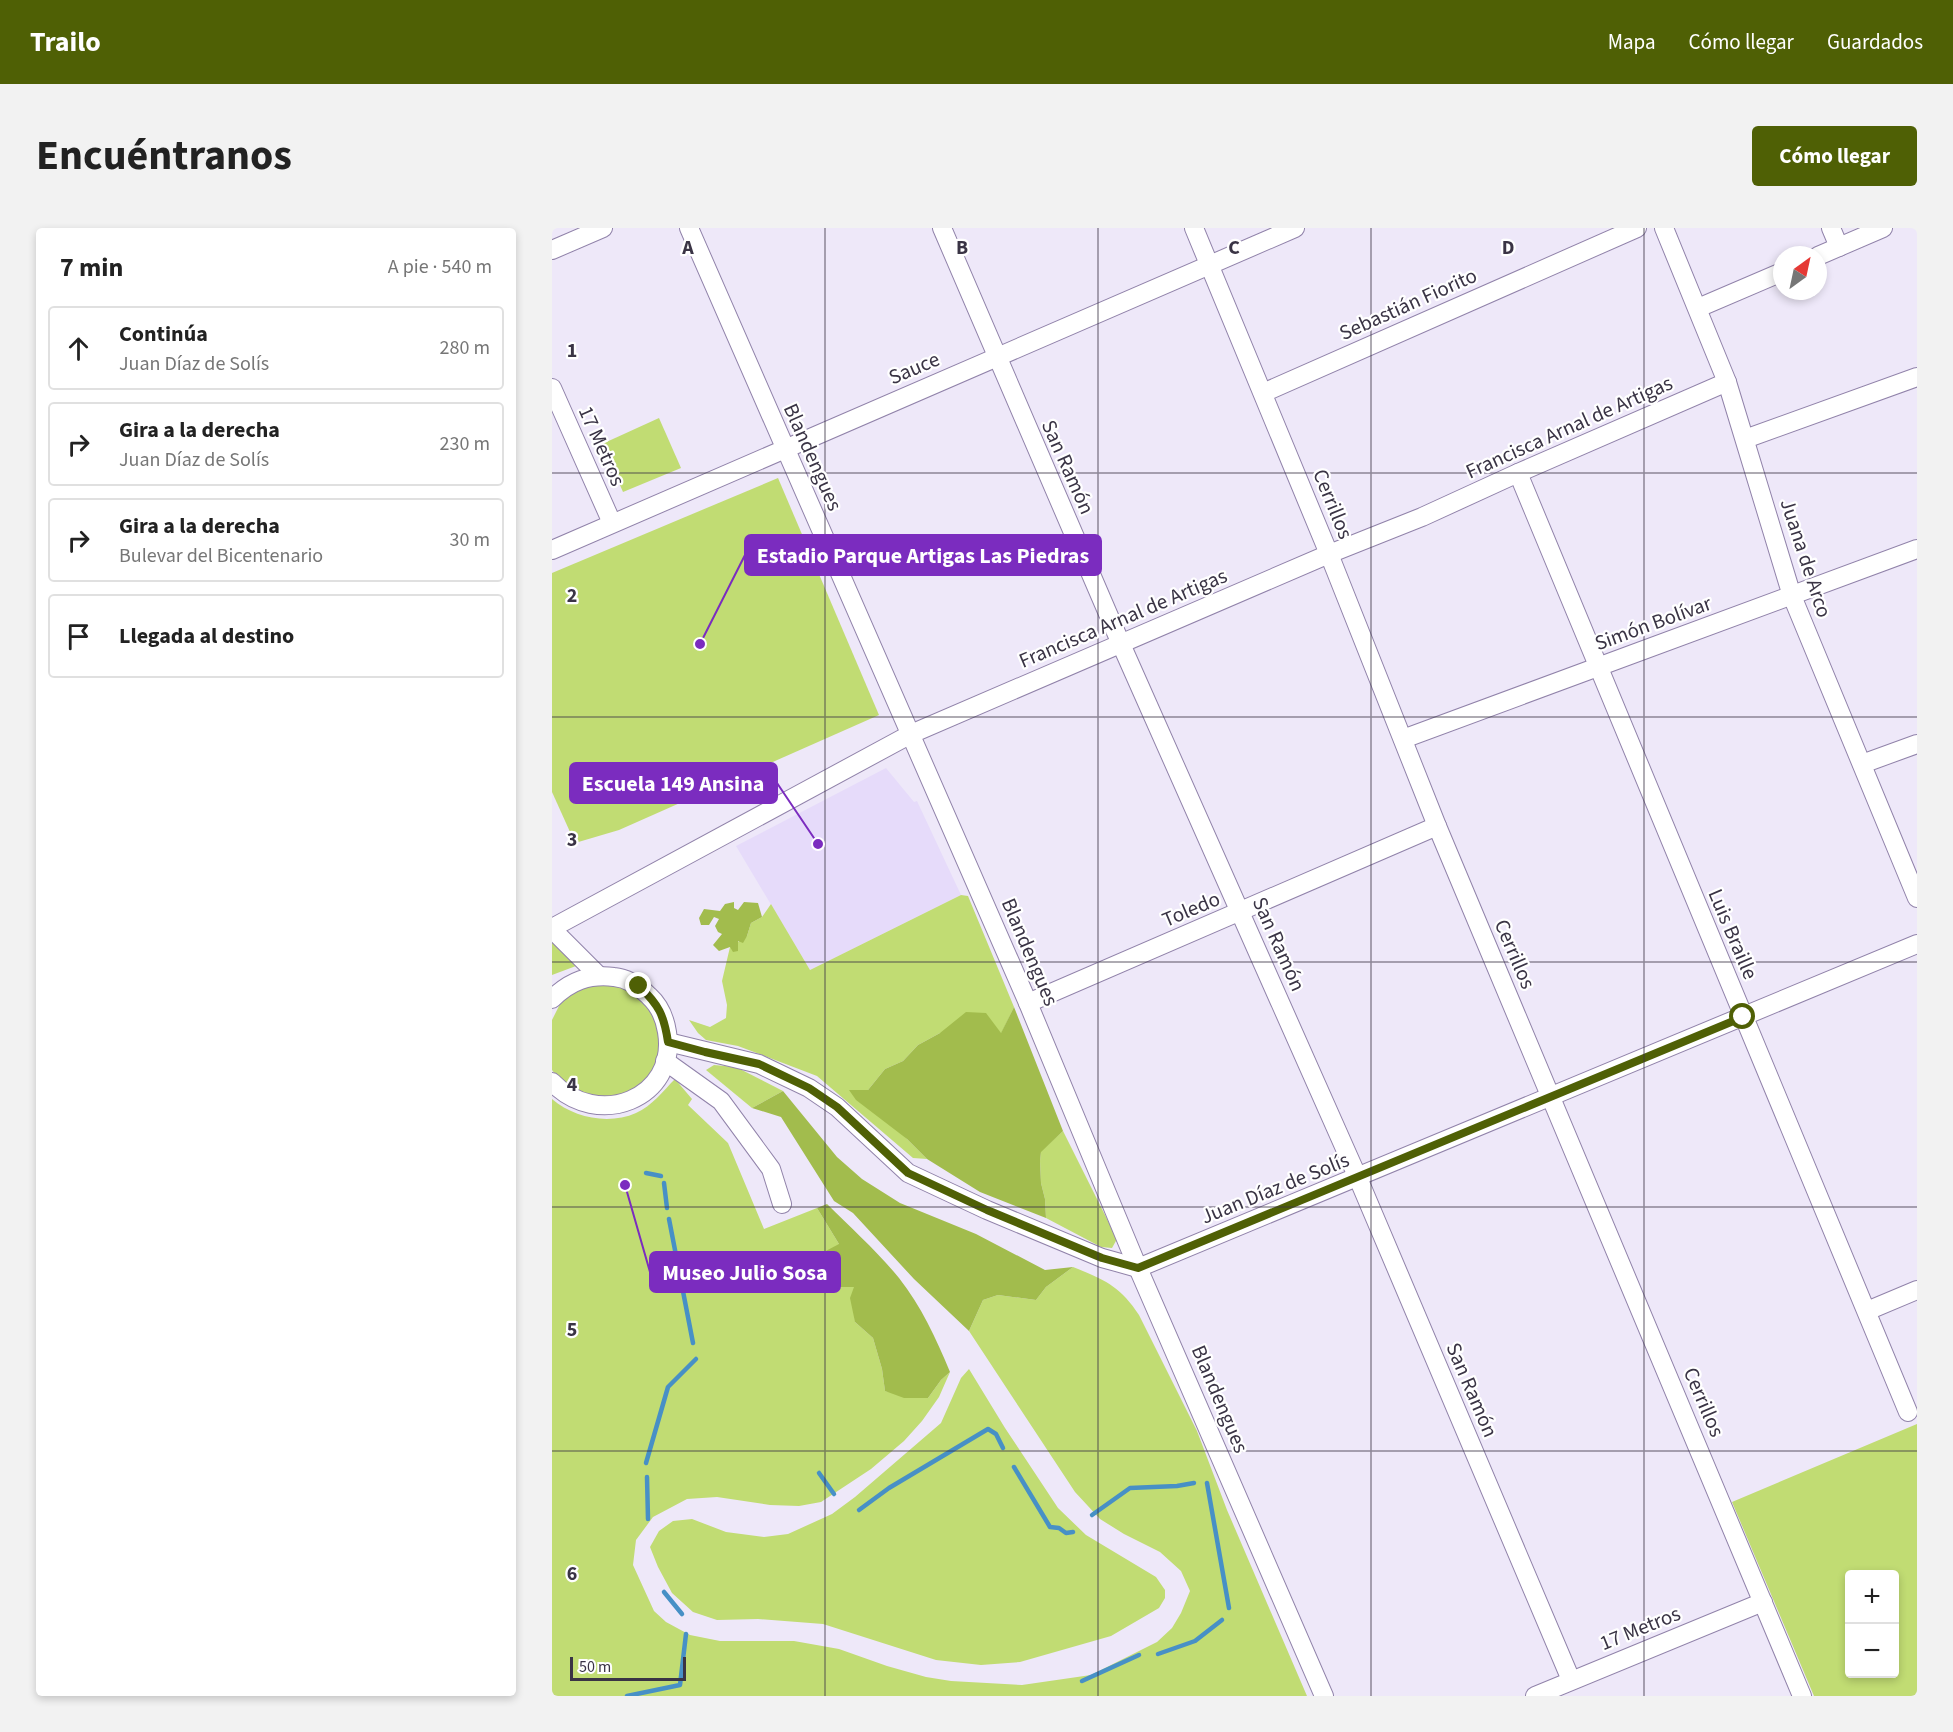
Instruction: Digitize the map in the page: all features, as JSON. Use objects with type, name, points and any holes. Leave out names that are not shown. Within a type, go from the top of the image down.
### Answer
[{"type":"street","points":[[552,250],[603,228]]},
{"type":"street","name":"Blandengues","points":[[689,228],[1028,1003],[1138,1268],[1324,1696]]},
{"type":"street","name":"San Ramón","points":[[942,228],[1121,644],[1358,1178],[1565,1687]]},
{"type":"street","name":"Cerrillos","points":[[1194,228],[1329,554],[1437,826],[1802,1696]]},
{"type":"street","name":"Sauce","points":[[552,550],[1295,228]]},
{"type":"street","name":"Sebastián Fiorito","points":[[1263,393],[1637,228]]},
{"type":"street","name":"Juana de Arco","points":[[1664,228],[1727,382],[1792,596],[1917,898]]},
{"type":"street","points":[[1831,228],[1839,248]]},
{"type":"street","points":[[1827,253],[1883,228]]},
{"type":"street","points":[[1698,308],[1773,276]]},
{"type":"street","points":[[1745,440],[1917,378]]},
{"type":"street","name":"Francisca Arnal de Artigas","points":[[552,929],[911,734],[1329,554],[1422,517],[1518,472],[1727,382]]},
{"type":"street","name":"17 Metros","points":[[552,388],[612,523]]},
{"type":"street","name":"Luis Braille","points":[[1518,472],[1597,668],[1908,1412]]},
{"type":"street","name":"Simón Bolívar","points":[[1403,738],[1917,549]]},
{"type":"street","points":[[1862,764],[1917,744]]},
{"type":"street","name":"Toledo","points":[[1028,1003],[1437,826]]},
{"type":"street","points":[[552,929],[598,975]]},
{"type":"street","name":"Juan Díaz de Solís","points":[[1138,1268],[1917,944]]},
{"type":"street","points":[[552,998],[566,986],[581,978],[598,975],[620,977],[639,986],[655,1001],[665,1020],[668,1042],[665,1061],[658,1076],[647,1089],[633,1099],[617,1105],[598,1107],[579,1102],[562,1093],[552,1082]]},
{"type":"street","points":[[668,1042],[759,1064],[809,1088],[837,1107],[908,1173],[987,1210],[1102,1258],[1138,1268]]},
{"type":"street","points":[[665,1061],[721,1101],[771,1169],[782,1204]]},
{"type":"street","points":[[1867,1311],[1917,1290]]},
{"type":"street","name":"17 Metros","points":[[1535,1696],[1565,1687],[1763,1602]]},
{"type":"shaded area","points":[[886,768],[914,802],[917,801],[961,895],[810,970],[736,846]]},
{"type":"green space","points":[[659,418],[681,468],[623,492],[602,444]]},
{"type":"green space","points":[[778,478],[879,715],[619,830],[575,843],[552,792],[552,573]]},
{"type":"green space","points":[[961,895],[968,896],[1014,1007],[1001,1034],[940,1033],[918,1045],[903,1061],[885,1069],[868,1090],[907,1139],[927,1159],[913,1158],[817,1076],[738,1046],[706,1040],[689,1020],[710,1027],[726,1018],[727,1005],[722,981],[730,947],[747,936],[751,923],[762,917],[771,904],[810,970]]},
{"type":"green space","points":[[734,902],[734,908],[738,910],[744,902],[758,903],[762,917],[751,923],[743,943],[738,941],[738,951],[733,952],[730,947],[719,951],[713,945],[722,934],[715,926],[719,919],[714,917],[709,925],[701,925],[699,918],[704,909],[720,911],[725,904]]},
{"type":"green space","points":[[552,942],[576,966],[552,975]]},
{"type":"green space","points":[[586,983],[618,986],[640,997],[654,1014],[660,1034],[659,1055],[651,1073],[637,1088],[616,1095],[590,1094],[568,1086],[552,1070],[552,1020],[565,994]]},
{"type":"green space","points":[[1014,1007],[1063,1131],[1041,1152],[1041,1183],[1046,1218],[980,1192],[927,1159],[907,1139],[856,1100],[849,1090],[868,1090],[885,1069],[903,1061],[918,1045],[940,1033],[966,1012],[986,1013],[1001,1033]]},
{"type":"green space","points":[[714,1065],[736,1067],[783,1091],[752,1108],[706,1070]]},
{"type":"green space","points":[[675,1079],[692,1099],[688,1105],[728,1143],[764,1229],[817,1208],[839,1244],[854,1287],[855,1322],[873,1338],[882,1369],[885,1391],[928,1398],[950,1372],[939,1397],[904,1441],[871,1469],[821,1502],[799,1506],[770,1505],[717,1497],[687,1499],[653,1517],[636,1540],[633,1565],[654,1611],[666,1622],[690,1635],[720,1641],[794,1641],[839,1649],[887,1666],[926,1677],[951,1681],[1022,1685],[1091,1675],[1157,1642],[1172,1628],[1190,1591],[1181,1571],[1160,1552],[1100,1519],[1075,1492],[969,1331],[983,1300],[998,1295],[1036,1300],[1046,1287],[1073,1267],[1118,1290],[1139,1315],[1197,1431],[1227,1510],[1307,1696],[552,1696],[552,1099],[581,1115],[615,1119],[642,1110]]},
{"type":"green space","points":[[783,1091],[837,1157],[862,1179],[900,1203],[976,1234],[1045,1270],[1073,1267],[1046,1287],[1036,1300],[998,1295],[983,1300],[969,1331],[914,1279],[853,1213],[834,1201],[781,1117],[752,1108]]},
{"type":"green space","points":[[1063,1131],[1117,1239],[1112,1248],[1101,1247],[1046,1218],[1041,1183],[1041,1151]]},
{"type":"green space","points":[[827,1204],[899,1278],[928,1323],[950,1372],[928,1398],[904,1398],[885,1391],[882,1369],[873,1338],[855,1322],[850,1298],[854,1287],[838,1287],[822,1277],[822,1253],[839,1244],[817,1208]]},
{"type":"green space","points":[[969,1369],[1058,1508],[1086,1535],[1156,1577],[1165,1590],[1165,1598],[1159,1608],[1111,1636],[1020,1662],[981,1665],[936,1660],[823,1624],[758,1619],[717,1620],[693,1612],[672,1593],[650,1547],[659,1531],[673,1521],[692,1519],[726,1532],[764,1537],[788,1534],[832,1514],[941,1423],[961,1378]]},
{"type":"green space","points":[[1917,1424],[1917,1696],[1814,1696],[1732,1502]]},
{"type":"waterway","points":[[646,1173],[661,1176]]},
{"type":"waterway","points":[[664,1183],[667,1208]]},
{"type":"waterway","points":[[669,1219],[693,1343]]},
{"type":"waterway","points":[[646,1463],[668,1387],[696,1359]]},
{"type":"waterway","points":[[859,1510],[889,1488],[988,1429],[996,1434],[1003,1448]]},
{"type":"waterway","points":[[1014,1467],[1050,1527],[1059,1528],[1066,1533],[1073,1532]]},
{"type":"waterway","points":[[819,1473],[834,1494]]},
{"type":"waterway","points":[[647,1477],[648,1519]]},
{"type":"waterway","points":[[1092,1515],[1130,1488],[1194,1483]]},
{"type":"waterway","points":[[1207,1483],[1229,1608]]},
{"type":"waterway","points":[[664,1592],[682,1614]]},
{"type":"waterway","points":[[1158,1654],[1195,1641],[1222,1620]]},
{"type":"waterway","points":[[627,1696],[680,1685],[686,1634]]},
{"type":"waterway","points":[[1082,1681],[1139,1655]]},
{"type":"place","name":"Estadio Parque Artigas Las Piedras","points":[[700,644]]},
{"type":"place","name":"Escuela 149 Ansina","points":[[818,844]]},
{"type":"place","name":"Museo Julio Sosa","points":[[625,1185]]},
{"type":"route","points":[[639,986],[655,1001],[665,1020],[668,1042],[759,1064],[809,1088],[837,1107],[908,1173],[987,1210],[1102,1258],[1138,1268],[1743,1017]]}]
